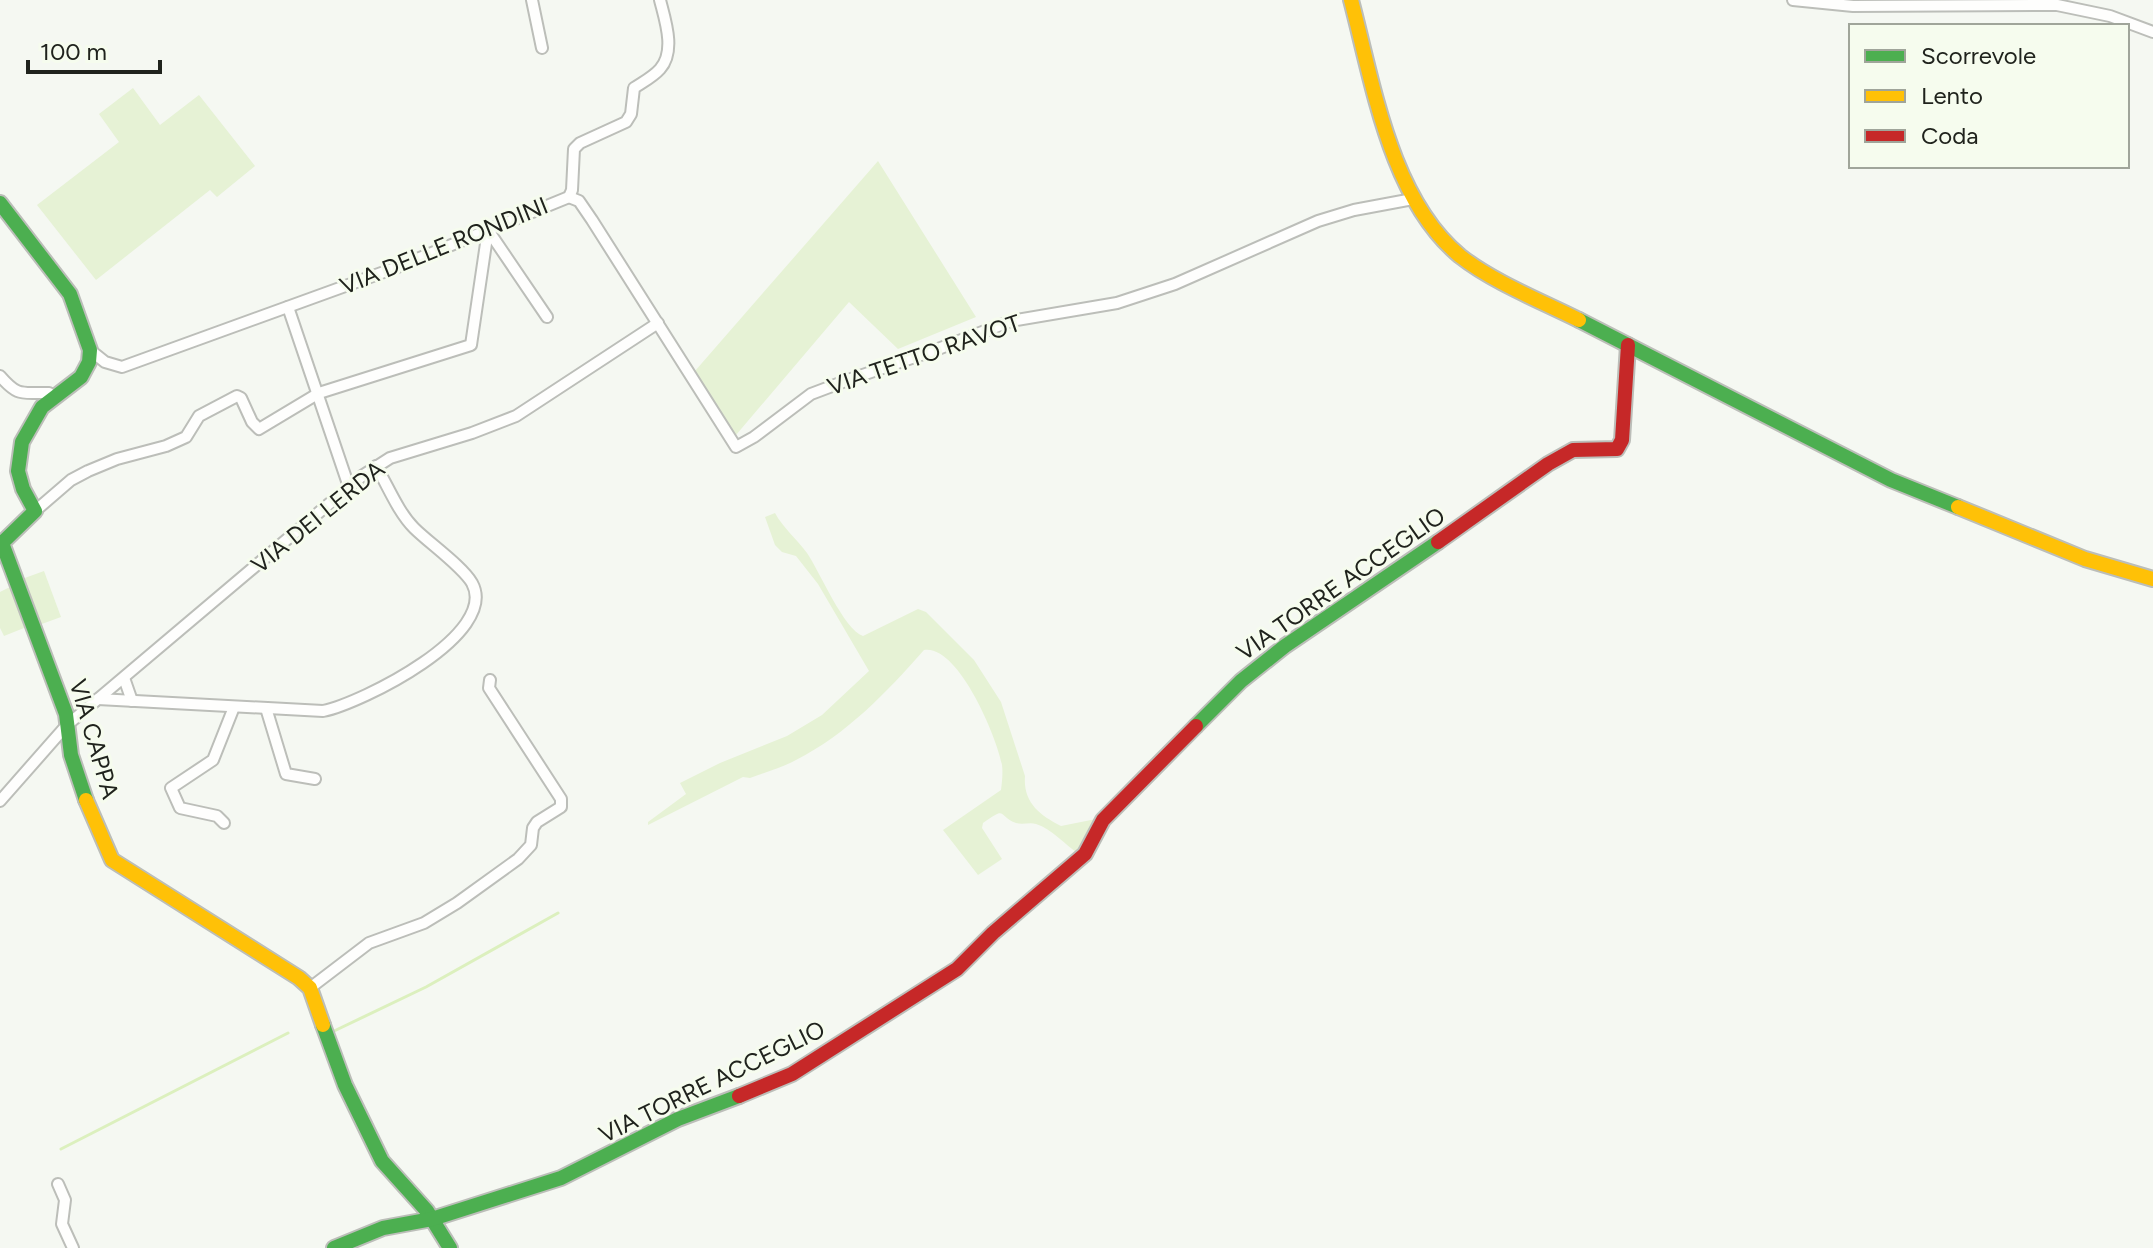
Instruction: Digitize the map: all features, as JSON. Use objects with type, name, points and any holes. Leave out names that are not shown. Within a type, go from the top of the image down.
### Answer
[{"type":"street","points":[[532,0],[542,48]]},
{"type":"street","name":"VIA DELLE RONDINI","points":[[90,350],[105,362],[122,367],[395,268],[569,197],[574,149],[580,143],[626,122],[631,114],[634,88],[664,64],[667,57],[667,28],[660,0]]},
{"type":"street","points":[[1351,0],[1394,153],[1413,199],[1438,234],[1459,255],[1512,286],[1838,454],[2085,559],[2153,579]]},
{"type":"street","points":[[1793,0],[1853,6],[2023,2],[2084,9],[2153,32]]},
{"type":"street","name":"VIA TETTO RAVOT","points":[[569,197],[579,201],[734,445],[739,447],[811,394],[848,380],[1011,321],[1117,303],[1175,284],[1318,221],[1354,210],[1413,199]]},
{"type":"street","points":[[0,203],[70,294],[90,350],[83,377],[43,405],[17,455],[18,477],[35,511],[71,480],[101,465],[186,437],[199,416],[237,396],[259,429],[319,393],[471,345],[488,230]]},
{"type":"street","points":[[488,230],[547,317]]},
{"type":"street","points":[[288,307],[349,487]]},
{"type":"street","name":"VIA DEI LERDA","points":[[0,801],[66,726],[376,466],[399,455],[516,416],[658,323]]},
{"type":"street","name":"VIA TORRE ACCEGLIO","points":[[334,1248],[383,1228],[432,1219],[561,1178],[678,1119],[779,1080],[943,980],[1085,854],[1103,820],[1252,672],[1548,464],[1573,450],[1617,449],[1622,440],[1628,345]]},
{"type":"street","points":[[0,376],[16,392],[25,395],[49,393],[54,397]]},
{"type":"street","points":[[98,699],[323,711],[350,703],[420,666],[472,616],[476,601],[473,585],[411,525],[376,466]]},
{"type":"street","name":"VIA CAPPA","points":[[35,511],[1,543],[66,714],[71,755],[112,860],[261,952],[310,988]]},
{"type":"street","points":[[124,678],[132,701]]},
{"type":"street","points":[[450,1248],[432,1219],[382,1161],[340,1073],[310,988],[369,943],[424,923],[457,903],[518,859],[531,845],[537,822],[561,807],[561,799],[489,688],[490,680]]},
{"type":"street","points":[[224,823],[217,816],[180,808],[171,788],[213,760],[234,707]]},
{"type":"street","points":[[266,708],[286,774],[315,779]]},
{"type":"street","points":[[58,1184],[65,1200],[62,1224],[73,1248]]},
{"type":"green space","points":[[133,88],[160,125],[199,95],[255,166],[217,197],[210,190],[96,280],[37,205],[119,142],[99,114]]},
{"type":"green space","points":[[878,161],[976,317],[898,349],[849,302],[736,435],[695,371]]},
{"type":"green space","points":[[775,513],[807,553],[840,612],[856,631],[863,636],[918,609],[926,612],[974,660],[1001,702],[1025,776],[1027,793],[1034,807],[1061,826],[1101,818],[1079,854],[1042,826],[1016,823],[999,813],[983,823],[982,828],[1002,859],[978,875],[943,830],[1001,790],[1002,765],[984,715],[962,676],[937,652],[924,650],[865,711],[815,750],[779,768],[750,778],[743,777],[648,825],[686,794],[680,783],[787,736],[822,715],[869,671],[818,584],[796,556],[782,552],[775,545],[765,517]]},
{"type":"green space","points":[[44,571],[61,617],[39,625],[22,579]]},
{"type":"green space","points":[[14,585],[28,617],[24,628],[4,636],[0,628],[0,592]]},
{"type":"waterway","points":[[332,1032],[426,987],[558,913]]},
{"type":"waterway","points":[[61,1149],[288,1033]]},
{"type":"traffic: fast","points":[[0,203],[70,294],[90,350],[89,362],[81,377],[42,407],[22,442],[18,471],[23,489],[35,511],[2,543],[66,714],[71,755],[86,800]]},
{"type":"traffic: fast","points":[[1579,320],[1891,480],[1958,507]]},
{"type":"traffic: fast","points":[[1196,726],[1241,681],[1285,646],[1438,542]]},
{"type":"traffic: fast","points":[[323,1025],[345,1085],[382,1161],[427,1211],[450,1248]]},
{"type":"traffic: fast","points":[[334,1248],[383,1228],[432,1219],[561,1178],[678,1119],[739,1096]]},
{"type":"traffic: slow","points":[[1351,0],[1388,137],[1417,203],[1436,232],[1460,256],[1487,274],[1579,320]]},
{"type":"traffic: slow","points":[[1958,507],[2085,559],[2153,579]]},
{"type":"traffic: slow","points":[[86,800],[112,860],[299,978],[310,988],[323,1025]]},
{"type":"traffic: jam","points":[[1438,542],[1548,464],[1573,450],[1617,449],[1622,440],[1628,345]]},
{"type":"traffic: jam","points":[[739,1096],[792,1074],[957,969],[993,933],[1085,854],[1103,820],[1196,726]]}]
